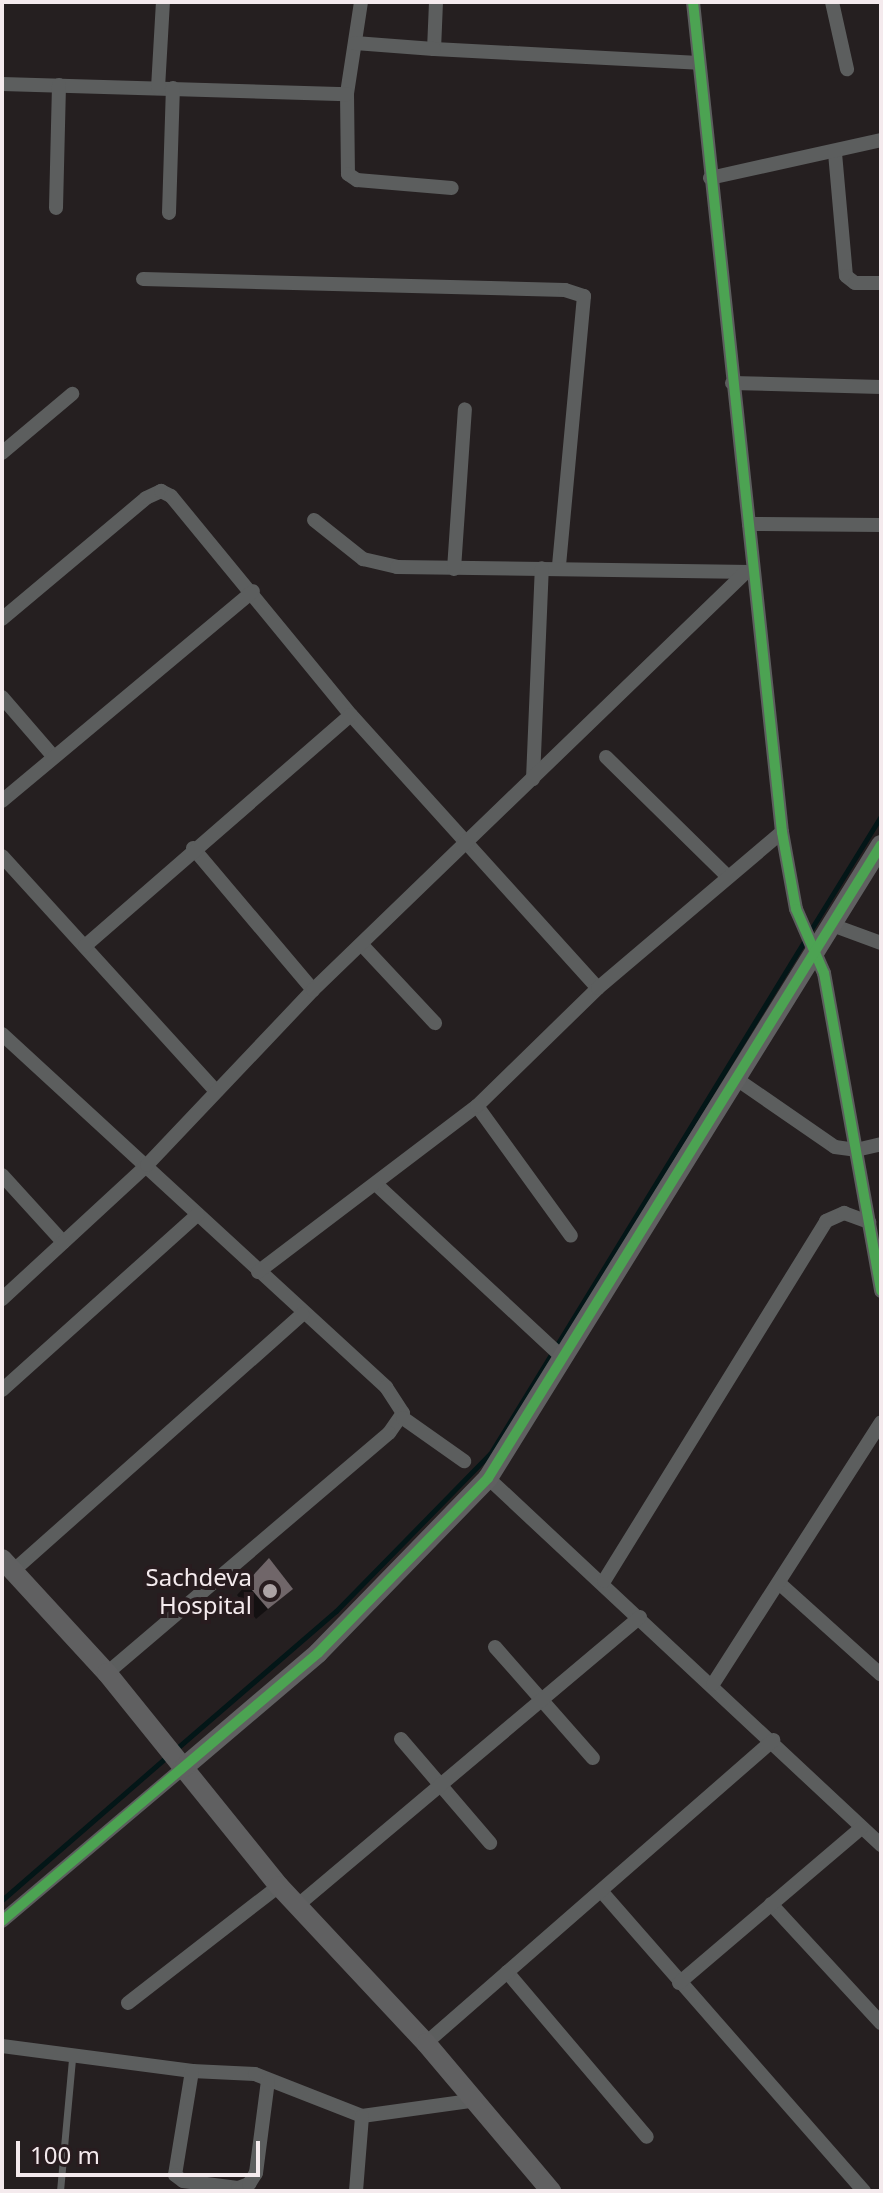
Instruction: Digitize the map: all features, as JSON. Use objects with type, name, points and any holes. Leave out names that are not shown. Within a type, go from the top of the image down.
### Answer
[{"type":"street","points":[[163,2],[169,213]]},
{"type":"street","points":[[361,2],[347,94],[346,165],[352,177],[452,188]]},
{"type":"street","points":[[434,49],[436,2]]},
{"type":"street","points":[[693,2],[749,524],[749,572],[782,832],[796,909],[824,973],[881,1291]]},
{"type":"street","points":[[832,2],[847,69]]},
{"type":"street","points":[[355,43],[699,63]]},
{"type":"street","points":[[2,84],[347,94]]},
{"type":"street","points":[[56,208],[59,85]]},
{"type":"street","points":[[710,178],[835,153],[881,140]]},
{"type":"street","points":[[835,153],[846,276],[855,283],[881,283]]},
{"type":"street","points":[[143,279],[565,290],[584,296],[559,568]]},
{"type":"street","points":[[732,383],[881,387]]},
{"type":"street","points":[[2,453],[72,394]]},
{"type":"street","points":[[454,569],[465,409]]},
{"type":"street","points":[[2,619],[146,498],[161,491],[177,500],[351,715],[598,988]]},
{"type":"street","points":[[314,520],[378,565],[454,569],[749,572]]},
{"type":"street","points":[[749,524],[881,525]]},
{"type":"street","points":[[533,779],[542,568]]},
{"type":"street","points":[[2,1299],[147,1165],[214,1089],[313,990],[749,572]]},
{"type":"street","points":[[2,801],[253,591]]},
{"type":"street","points":[[2,697],[53,756]]},
{"type":"street","points":[[85,946],[193,848],[351,715]]},
{"type":"street","points":[[606,757],[728,877]]},
{"type":"street","points":[[258,1272],[378,1186],[477,1106],[598,988],[782,832]]},
{"type":"street","points":[[193,848],[313,990]]},
{"type":"street","points":[[2,1921],[173,1758],[318,1653],[488,1478],[558,1354],[735,1078],[811,947],[832,925],[880,848]]},
{"type":"street","points":[[2,856],[214,1089]]},
{"type":"street","points":[[832,925],[881,943]]},
{"type":"street","points":[[362,945],[435,1023]]},
{"type":"street","points":[[2,1034],[147,1165],[302,1314],[386,1387],[403,1418],[464,1461]]},
{"type":"street","points":[[735,1078],[825,1142],[856,1150],[881,1144]]},
{"type":"street","points":[[477,1106],[571,1236]]},
{"type":"street","points":[[2,1175],[63,1242]]},
{"type":"street","points":[[378,1186],[528,1330],[558,1354]]},
{"type":"street","points":[[604,1581],[826,1221],[844,1213],[869,1222]]},
{"type":"street","points":[[2,1390],[198,1214]]},
{"type":"street","points":[[302,1314],[7,1565],[107,1673],[279,1886],[426,2043],[470,2101],[551,2191]]},
{"type":"street","points":[[107,1673],[403,1418]]},
{"type":"street","points":[[713,1684],[881,1422]]},
{"type":"street","points":[[488,1478],[604,1581],[881,1845]]},
{"type":"street","points":[[779,1583],[881,1675]]},
{"type":"street","points":[[298,1905],[640,1617]]},
{"type":"street","points":[[495,1647],[540,1703],[593,1758]]},
{"type":"street","points":[[401,1739],[490,1843]]},
{"type":"street","points":[[426,2043],[773,1740]]},
{"type":"street","points":[[679,1983],[861,1828]]},
{"type":"street","points":[[128,2003],[279,1886]]},
{"type":"street","points":[[602,1892],[864,2191]]},
{"type":"street","points":[[771,1904],[881,2023]]},
{"type":"street","points":[[507,1972],[647,2137]]},
{"type":"street","points":[[2,2046],[72,2058],[192,2071],[244,2073],[362,2116],[470,2101]]},
{"type":"street","points":[[192,2071],[175,2175],[183,2181],[238,2188],[249,2184],[256,2173],[268,2081]]},
{"type":"street","points":[[356,2191],[362,2116]]},
{"type":"lane","points":[[60,2191],[72,2058]]},
{"type":"building","points":[[269,1558],[293,1589],[268,1609],[246,1583]]},
{"type":"waterway","points":[[810,931],[881,816]]},
{"type":"waterway","points":[[176,1749],[336,1611],[490,1454],[805,940]]},
{"type":"waterway","points":[[2,1900],[169,1755]]},
{"type":"cycle path","points":[[693,2],[782,832],[796,909],[824,973],[881,1291]]},
{"type":"cycle path","points":[[2,1921],[318,1653],[488,1478],[881,845]]},
{"type":"place","name":"Sachdeva Hospital","points":[[270,1591]]}]
